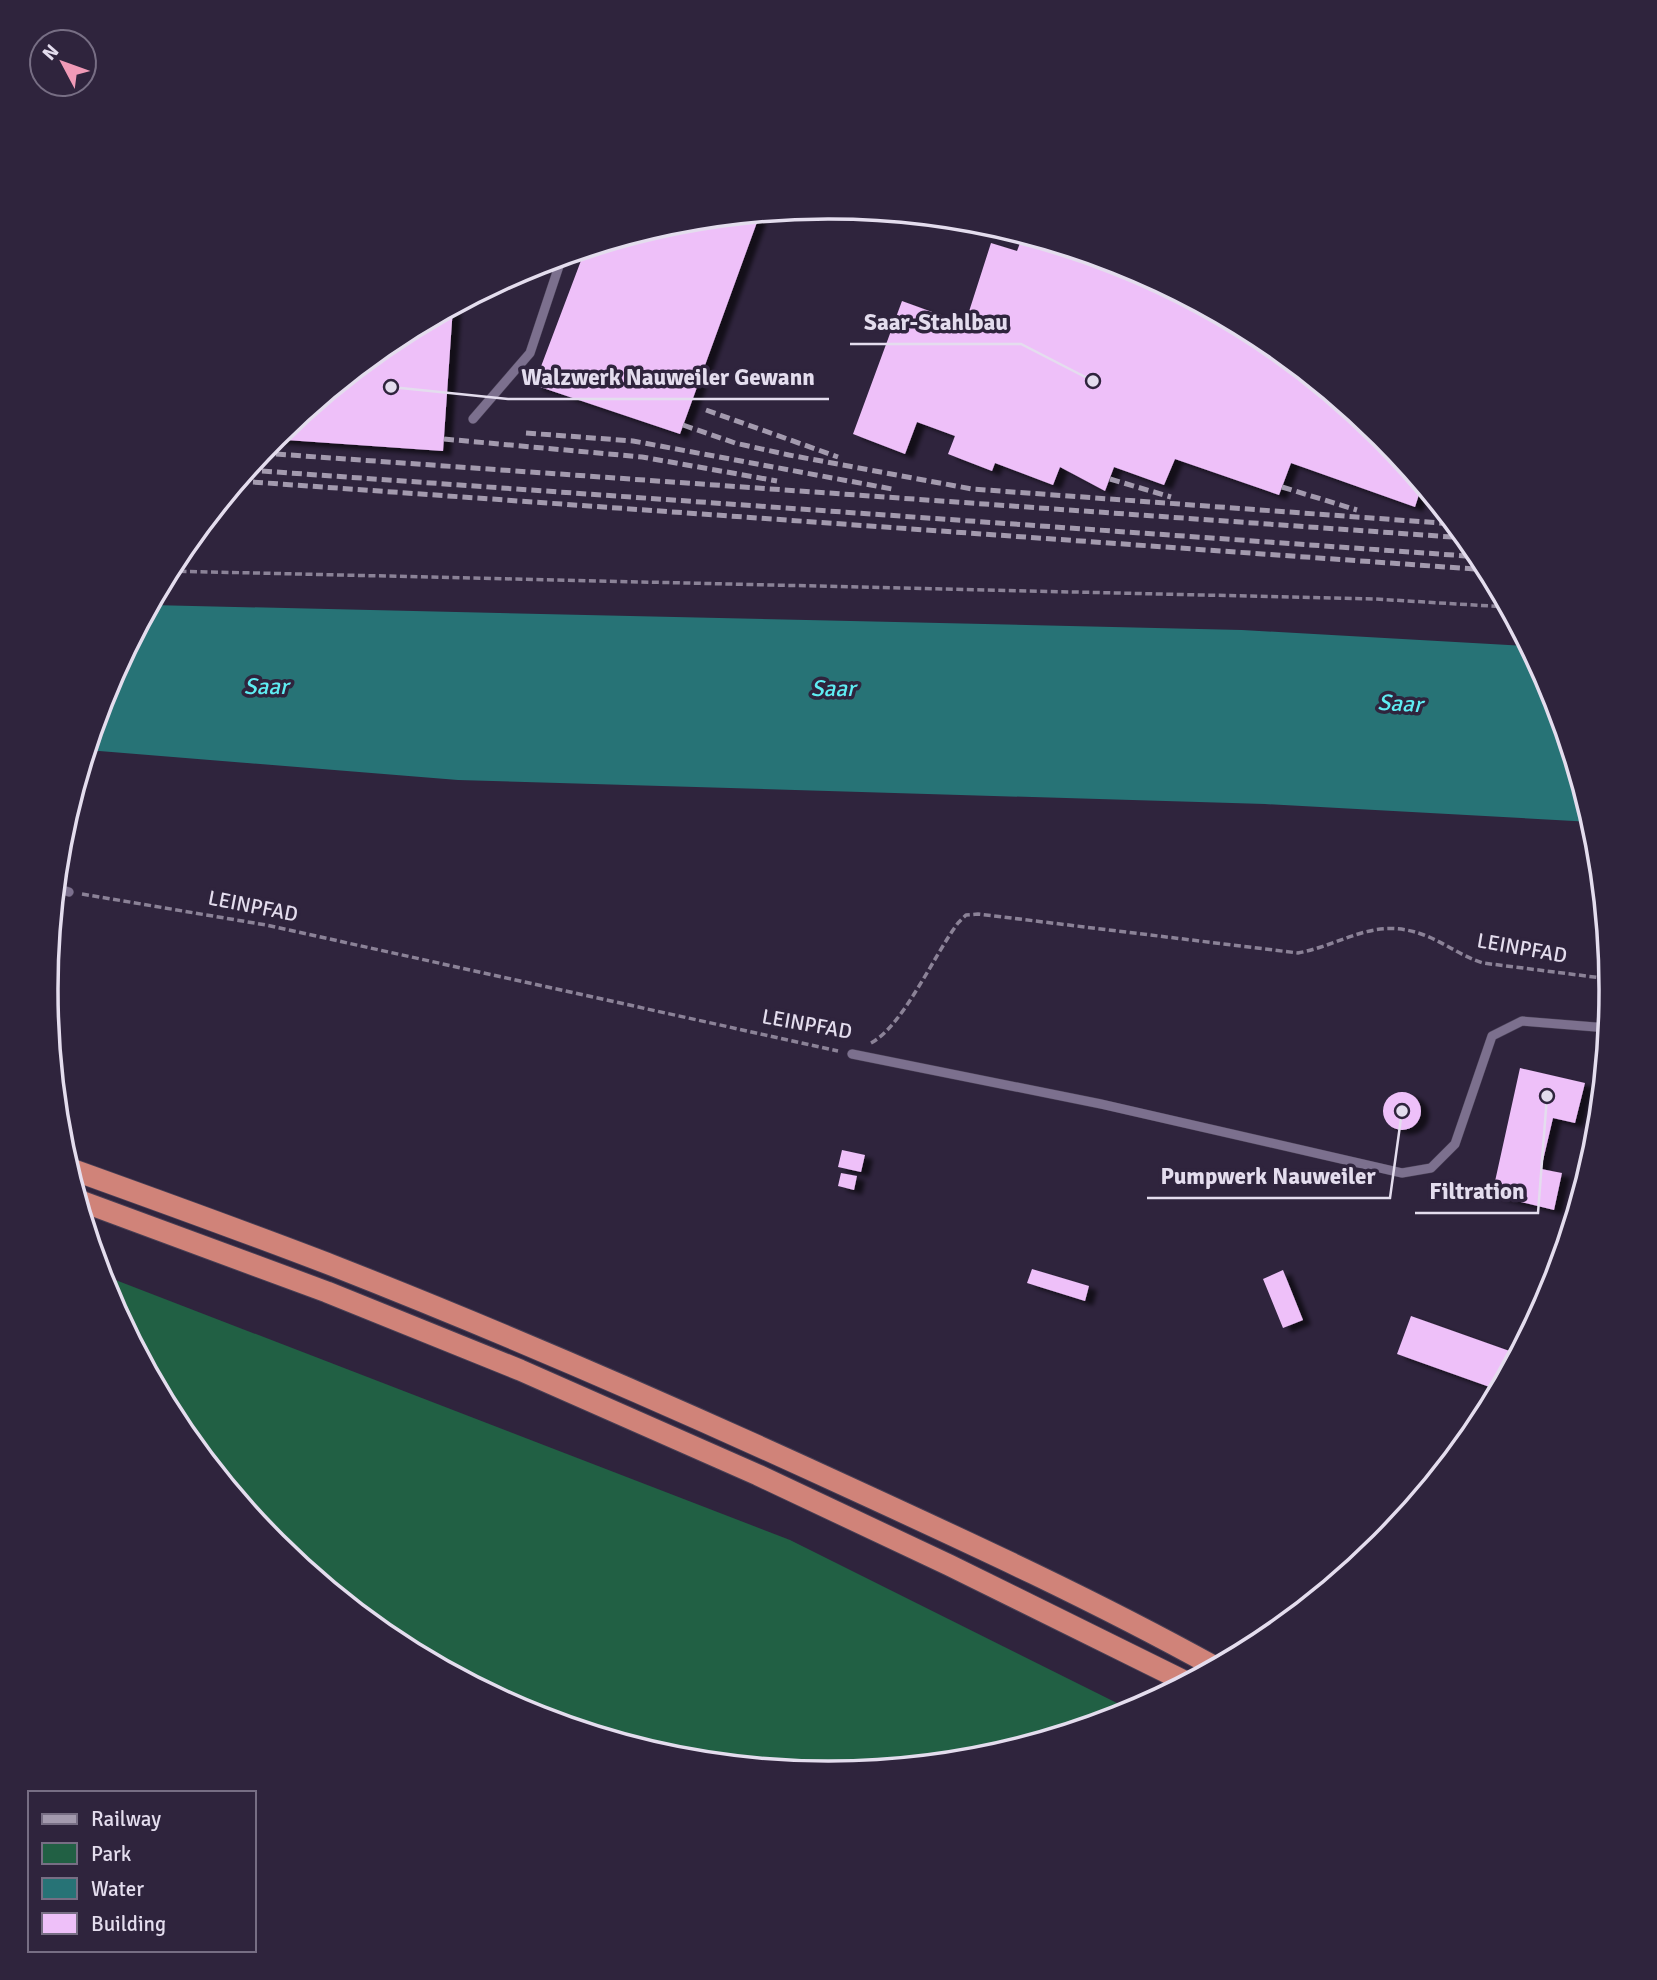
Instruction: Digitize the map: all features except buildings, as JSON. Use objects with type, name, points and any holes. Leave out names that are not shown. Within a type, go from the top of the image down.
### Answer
[{"type":"highway","points":[[80,1173],[334,1266],[771,1451],[1109,1611],[1205,1662]]},
{"type":"highway","points":[[89,1204],[327,1292],[520,1370],[758,1475],[950,1565],[1176,1677]]},
{"type":"lane","points":[[473,419],[530,353],[558,269]]},
{"type":"lane","points":[[64,890],[69,891]]},
{"type":"lane","points":[[852,1054],[1101,1104],[1402,1173],[1431,1168],[1455,1144],[1493,1036],[1522,1021],[1598,1027]]},
{"type":"path","points":[[182,571],[1375,599],[1497,606]]},
{"type":"path","name":"LEINPFAD","points":[[69,891],[266,925],[852,1054],[883,1037],[958,923],[966,915],[978,914],[1298,953],[1319,949],[1353,934],[1373,929],[1404,930],[1424,935],[1466,958],[1483,963],[1599,978]]},
{"type":"green space","points":[[114,1279],[790,1540],[1118,1704],[1076,1720],[979,1746],[879,1759],[828,1761],[728,1754],[678,1746],[581,1720],[534,1702],[488,1681],[400,1631],[320,1569],[283,1535],[217,1459],[188,1418],[137,1331]]},
{"type":"water","name":"Saar","points":[[161,605],[1242,630],[1518,645],[1541,695],[1558,742],[1580,821],[1265,804],[458,780],[96,751],[116,695]]},
{"type":"railway","points":[[706,410],[838,457]]},
{"type":"railway","points":[[683,425],[735,443],[789,455],[972,489],[1441,523]]},
{"type":"railway","points":[[526,433],[633,441],[892,489]]},
{"type":"railway","points":[[444,439],[642,457],[777,481]]},
{"type":"railway","points":[[275,454],[1451,537]]},
{"type":"railway","points":[[259,471],[1465,556]]},
{"type":"railway","points":[[1110,479],[1171,497]]},
{"type":"railway","points":[[249,482],[1473,569]]},
{"type":"railway","points":[[1282,487],[1357,510]]},
{"type":"place","name":"Saar-Stahlbau","points":[[1093,381]]},
{"type":"place","name":"Walzwerk Nauweiler Gewann","points":[[391,387]]},
{"type":"place","name":"Filtration","points":[[1547,1096]]},
{"type":"place","name":"Pumpwerk Nauweiler","points":[[1402,1111]]}]
